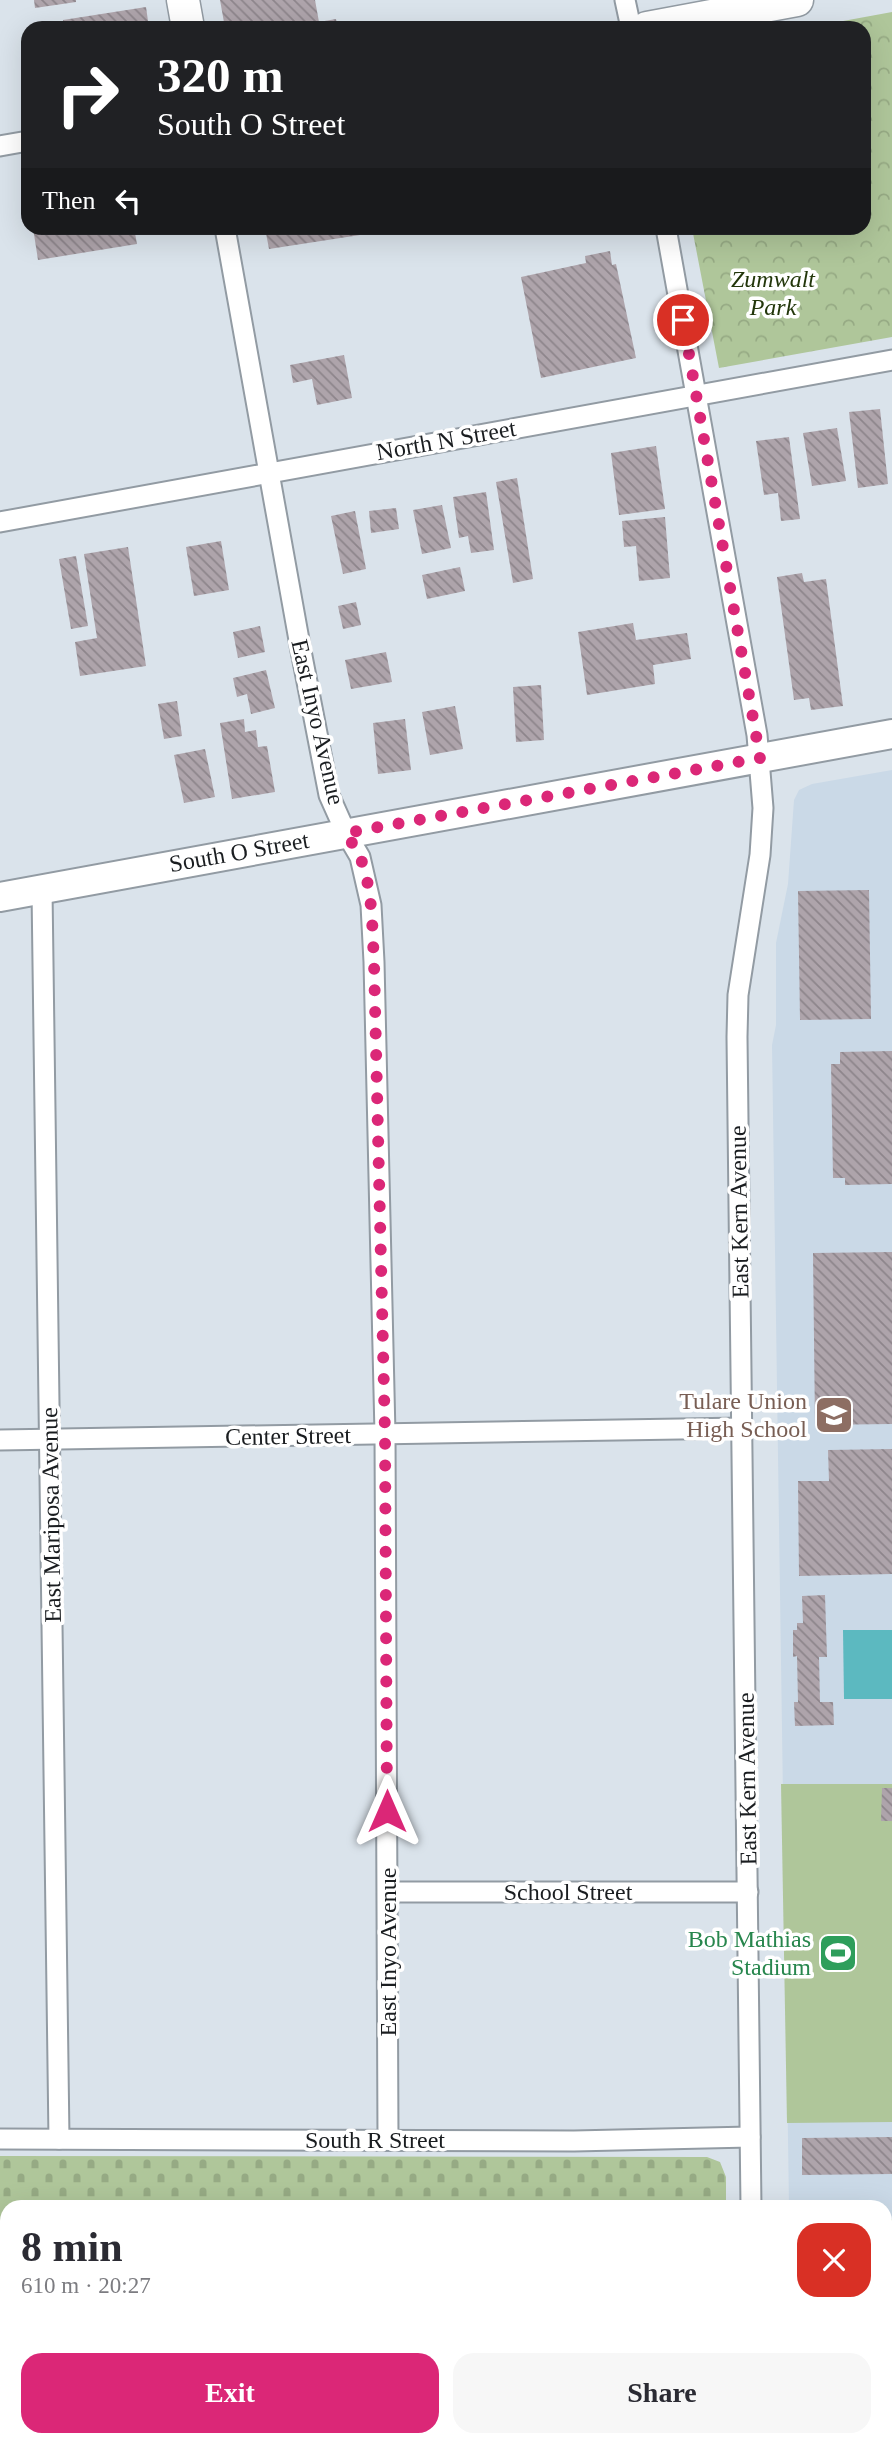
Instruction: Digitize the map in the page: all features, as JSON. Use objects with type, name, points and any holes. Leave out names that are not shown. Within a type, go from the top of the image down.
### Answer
[{"type":"main road","points":[[183,0],[187,21]]},
{"type":"main road","points":[[684,21],[797,0]]},
{"type":"main road","name":"South O Street","points":[[0,897],[892,734]]},
{"type":"street","points":[[625,0],[630,21]]},
{"type":"street","points":[[0,146],[21,142]]},
{"type":"street","name":"East Inyo Avenue","points":[[226,235],[329,795],[360,857],[372,916],[385,1434],[388,2140]]},
{"type":"street","name":"East Kern Avenue","points":[[667,235],[760,758],[763,808],[760,855],[737,1005],[751,2200]]},
{"type":"street","name":"North N Street","points":[[0,522],[892,360]]},
{"type":"street","name":"East Mariposa Avenue","points":[[42,890],[59,2139]]},
{"type":"street","name":"Center Street","points":[[0,1440],[743,1428]]},
{"type":"street","name":"School Street","points":[[387,1892],[748,1892]]},
{"type":"street","name":"South R Street","points":[[0,2139],[574,2141],[750,2137]]},
{"type":"shaded area","name":"Tulare Union High School","points":[[892,770],[892,2200],[789,2200],[772,1045],[776,1025],[776,943],[788,884],[794,800],[799,790],[812,784]]},
{"type":"green space","name":"Zumwalt Park","points":[[892,12],[892,337],[719,368],[693,235],[871,235],[871,21],[843,21]]},
{"type":"green space","name":"Bob Mathias Stadium","points":[[781,1784],[892,1784],[892,2122],[787,2123]]},
{"type":"green space","points":[[0,2156],[707,2157],[720,2162],[726,2177],[726,2200],[0,2200]]},
{"type":"water","points":[[843,1630],[892,1630],[892,1699],[844,1699]]},
{"type":"building","points":[[34,0],[76,0],[76,2],[35,8]]},
{"type":"building","points":[[220,0],[315,0],[319,21],[224,21]]},
{"type":"building","points":[[146,7],[148,21],[63,21]]},
{"type":"building","points":[[34,235],[135,235],[137,244],[38,260]]},
{"type":"building","points":[[266,235],[360,235],[269,249]]},
{"type":"building","points":[[610,251],[612,265],[616,264],[636,358],[541,378],[521,277],[586,263],[585,256]]},
{"type":"building","points":[[344,355],[352,398],[317,405],[312,379],[293,383],[290,365]]},
{"type":"building","points":[[880,409],[888,484],[858,488],[849,412]]},
{"type":"building","points":[[837,428],[846,481],[812,486],[803,433]]},
{"type":"building","points":[[789,437],[800,519],[781,521],[778,493],[764,495],[756,441]]},
{"type":"building","points":[[656,446],[665,509],[619,515],[611,453]]},
{"type":"building","points":[[517,478],[533,579],[513,583],[496,482]]},
{"type":"building","points":[[486,492],[494,550],[471,553],[468,536],[459,538],[453,497]]},
{"type":"building","points":[[442,505],[451,548],[422,554],[413,510]]},
{"type":"building","points":[[396,508],[399,529],[371,533],[369,511]]},
{"type":"building","points":[[355,511],[366,569],[343,574],[331,516]]},
{"type":"building","points":[[665,517],[670,578],[639,581],[636,546],[624,547],[622,521]]},
{"type":"building","points":[[221,541],[229,590],[194,596],[186,547]]},
{"type":"building","points":[[128,547],[146,666],[80,676],[75,642],[97,638],[84,554]]},
{"type":"building","points":[[76,556],[88,626],[71,629],[59,559]]},
{"type":"building","points":[[460,567],[465,591],[427,599],[422,575]]},
{"type":"building","points":[[802,573],[804,582],[826,579],[843,706],[811,710],[809,698],[794,700],[777,577]]},
{"type":"building","points":[[356,602],[361,625],[343,629],[338,606]]},
{"type":"building","points":[[633,623],[636,640],[687,633],[691,659],[653,665],[655,684],[587,695],[578,632]]},
{"type":"building","points":[[260,626],[265,652],[238,658],[233,632]]},
{"type":"building","points":[[386,652],[392,682],[351,689],[345,660]]},
{"type":"building","points":[[266,670],[275,708],[251,714],[247,694],[237,697],[233,678]]},
{"type":"building","points":[[541,685],[544,740],[516,742],[513,687]]},
{"type":"building","points":[[177,701],[182,736],[164,739],[158,704]]},
{"type":"building","points":[[455,706],[463,749],[430,755],[422,712]]},
{"type":"building","points":[[244,719],[245,732],[256,730],[258,747],[267,746],[275,792],[232,799],[220,723]]},
{"type":"building","points":[[405,719],[411,770],[378,774],[373,723]]},
{"type":"building","points":[[205,749],[215,797],[184,803],[174,755]]},
{"type":"building","points":[[869,890],[871,1019],[800,1020],[798,891]]},
{"type":"building","points":[[892,1051],[892,1184],[845,1185],[845,1178],[833,1178],[831,1064],[840,1064],[840,1052]]},
{"type":"building","points":[[892,1252],[892,1424],[815,1425],[813,1253]]},
{"type":"building","points":[[892,1449],[892,1574],[799,1576],[798,1481],[829,1481],[828,1450]]},
{"type":"building","points":[[825,1595],[827,1657],[819,1657],[820,1702],[833,1702],[834,1725],[795,1726],[794,1702],[798,1702],[797,1656],[793,1657],[793,1630],[797,1630],[797,1623],[803,1623],[802,1596]]},
{"type":"building","points":[[882,1788],[892,1788],[892,1821],[881,1821]]},
{"type":"building","points":[[892,2137],[892,2174],[802,2175],[802,2138]]},
{"type":"place","name":"Tulare Union High School","points":[[834,1415]]},
{"type":"place","name":"Bob Mathias Stadium","points":[[838,1953]]},
{"type":"route","points":[[387,1811],[385,1434],[374,962],[371,905],[360,857],[346,833],[760,758],[683,320]]}]
